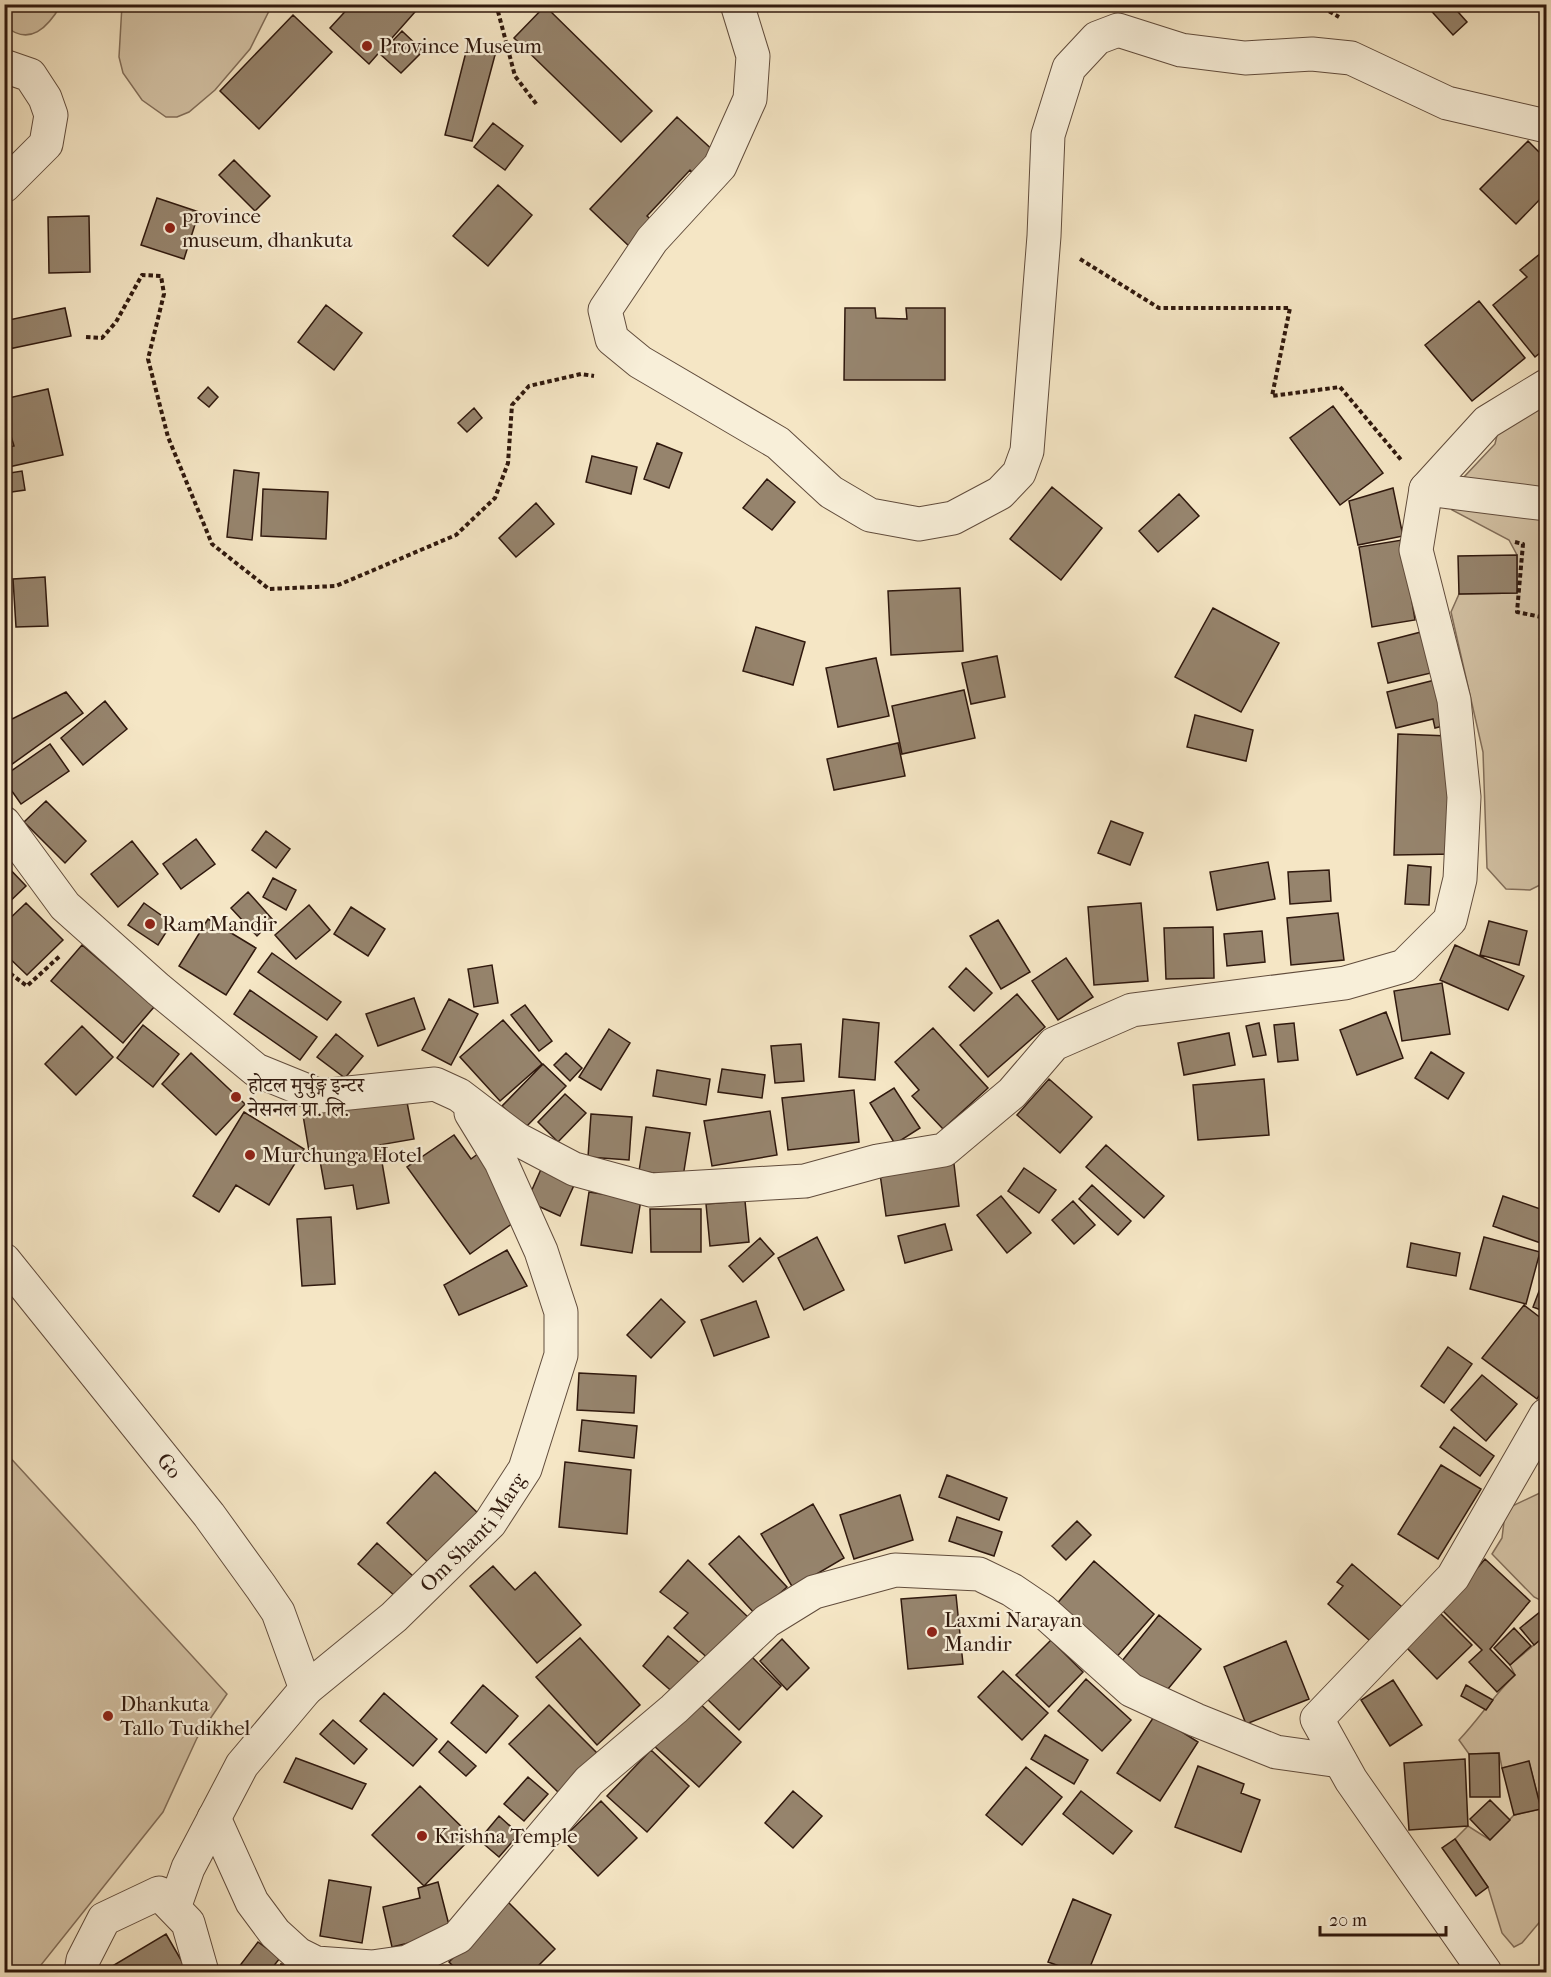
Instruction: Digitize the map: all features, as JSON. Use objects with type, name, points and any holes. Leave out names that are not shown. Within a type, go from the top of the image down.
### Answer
[{"type":"street","points":[[737,4],[753,56],[750,99],[720,166],[652,240],[605,310],[612,339],[640,362],[778,443],[831,492],[870,514],[919,524],[953,518],[1000,493],[1019,473],[1028,451],[1044,236],[1048,135],[1069,68],[1097,38],[1118,30],[1181,50],[1245,58],[1312,54],[1351,58],[1447,103],[1546,126]]},
{"type":"street","points":[[4,66],[30,75],[45,98],[51,115],[46,144],[4,186]]},
{"type":"street","points":[[4,823],[65,906],[158,989],[256,1070],[320,1096],[435,1084],[459,1095],[517,1139],[574,1169],[651,1190],[805,1181],[878,1161],[944,1150],[1012,1093],[1054,1044],[1132,1010],[1345,983],[1404,966],[1450,920],[1460,879],[1464,797],[1454,700],[1416,550],[1426,489],[1487,422],[1546,386]]},
{"type":"street","points":[[1426,489],[1546,504]]},
{"type":"street","name":"Om Shanti Marg","points":[[181,1916],[188,1868],[242,1765],[306,1689],[394,1617],[490,1524],[525,1469],[561,1355],[561,1312],[540,1251],[501,1162],[459,1095]]},
{"type":"street","name":"Go","points":[[4,1260],[209,1515],[261,1587],[278,1612],[306,1689]]},
{"type":"street","points":[[1485,1972],[1340,1761],[1317,1719],[1453,1577],[1546,1415]]},
{"type":"street","points":[[214,1818],[252,1902],[275,1933],[298,1954],[316,1963],[372,1967],[407,1962],[458,1936],[589,1781],[674,1709],[767,1621],[814,1592],[896,1570],[979,1574],[1012,1590],[1043,1611],[1131,1690],[1196,1720],[1276,1752],[1340,1761]]},
{"type":"street","points":[[81,1972],[83,1960],[104,1919],[159,1893],[181,1916],[202,1972]]},
{"type":"path","points":[[496,4],[515,76],[537,105]]},
{"type":"path","points":[[1044,236],[1159,308],[1290,308],[1272,396],[1340,387],[1426,489]]},
{"type":"path","points":[[86,337],[102,338],[142,275],[161,276],[164,294],[148,359],[168,437],[212,544],[269,589],[336,586],[456,535],[495,498],[508,464],[512,405],[529,386],[581,374],[601,378]]},
{"type":"path","points":[[1512,541],[1523,544],[1517,612],[1546,618]]},
{"type":"shaded area","points":[[122,4],[272,5],[250,49],[215,90],[189,112],[177,117],[166,117],[142,100],[123,73],[119,57]]},
{"type":"shaded area","points":[[4,5],[61,5],[50,21],[38,32],[22,35],[5,26]]},
{"type":"shaded area","points":[[1546,395],[1546,882],[1530,890],[1506,889],[1487,868],[1483,752],[1451,612],[1459,594],[1517,593],[1517,555],[1509,540],[1452,510],[1464,477],[1495,444],[1499,427]]},
{"type":"shaded area","name":"Dhankuta Tallo Tudikhel","points":[[5,1452],[227,1694],[197,1738],[163,1812],[41,1965],[32,1972],[5,1972]]},
{"type":"shaded area","points":[[1546,1479],[1546,1603],[1534,1597],[1492,1554],[1502,1538],[1505,1513],[1510,1507],[1540,1493]]},
{"type":"shaded area","points":[[1546,1635],[1546,1918],[1543,1918],[1522,1943],[1514,1947],[1502,1933],[1488,1887],[1455,1839],[1468,1826],[1490,1840],[1514,1815],[1541,1809],[1529,1762],[1502,1768],[1499,1753],[1469,1754],[1459,1740],[1515,1675],[1510,1665]]},
{"type":"building","name":"Province Museum","points":[[352,4],[422,4],[369,64],[330,28]]},
{"type":"building","points":[[1425,4],[1451,4],[1467,22],[1453,35]]},
{"type":"building","points":[[545,6],[652,111],[621,142],[514,38]]},
{"type":"building","points":[[293,15],[332,52],[259,129],[220,91]]},
{"type":"building","points":[[402,31],[423,51],[401,73],[380,54]]},
{"type":"building","points":[[467,48],[495,55],[472,141],[445,135]]},
{"type":"building","points":[[677,117],[717,154],[696,176],[690,170],[647,216],[655,223],[631,248],[590,209]]},
{"type":"building","points":[[493,123],[523,146],[505,170],[474,147]]},
{"type":"building","points":[[1528,141],[1546,159],[1546,193],[1516,224],[1480,189]]},
{"type":"building","points":[[234,160],[270,196],[255,211],[219,175]]},
{"type":"building","points":[[498,185],[532,215],[488,266],[453,236]]},
{"type":"building","name":"province museum, dhankuta","points":[[157,198],[199,212],[184,259],[141,245]]},
{"type":"building","points":[[89,216],[90,272],[49,273],[48,217]]},
{"type":"building","points":[[1546,249],[1546,348],[1535,357],[1493,305],[1527,277],[1520,270]]},
{"type":"building","points":[[1479,301],[1525,358],[1472,401],[1425,345]]},
{"type":"building","points":[[326,305],[362,333],[334,370],[298,342]]},
{"type":"building","points":[[65,308],[71,336],[4,350],[4,321]]},
{"type":"building","points":[[845,308],[875,308],[876,318],[907,319],[906,308],[945,308],[945,380],[844,380]]},
{"type":"building","points":[[208,387],[218,397],[209,407],[198,398]]},
{"type":"building","points":[[48,389],[63,455],[4,468],[4,448],[14,446],[4,413],[4,399]]},
{"type":"building","points":[[1333,406],[1383,473],[1340,505],[1290,438]]},
{"type":"building","points":[[474,408],[482,418],[467,432],[458,423]]},
{"type":"building","points":[[657,443],[682,453],[669,488],[644,479]]},
{"type":"building","points":[[592,456],[637,467],[631,494],[586,482]]},
{"type":"building","points":[[234,470],[259,473],[252,540],[227,537]]},
{"type":"building","points":[[22,471],[25,490],[5,493],[4,474]]},
{"type":"building","points":[[767,479],[795,502],[772,530],[743,508]]},
{"type":"building","points":[[1052,487],[1102,528],[1061,580],[1010,539]]},
{"type":"building","points":[[1393,488],[1403,536],[1358,545],[1349,501]]},
{"type":"building","points":[[263,489],[328,492],[326,539],[261,536]]},
{"type":"building","points":[[1179,494],[1199,516],[1158,552],[1139,531]]},
{"type":"building","points":[[536,503],[554,524],[516,557],[499,538]]},
{"type":"building","points":[[1402,540],[1415,620],[1372,627],[1359,547]]},
{"type":"building","points":[[1517,555],[1517,593],[1459,594],[1458,556]]},
{"type":"building","points":[[45,577],[48,626],[16,627],[13,579]]},
{"type":"building","points":[[960,588],[963,651],[891,655],[888,591]]},
{"type":"building","points":[[1213,608],[1279,643],[1241,712],[1175,677]]},
{"type":"building","points":[[4,626],[10,661],[4,662]]},
{"type":"building","points":[[756,627],[805,642],[793,685],[743,671]]},
{"type":"building","points":[[1421,632],[1431,673],[1388,683],[1378,643]]},
{"type":"building","points":[[997,656],[1005,697],[971,704],[962,663]]},
{"type":"building","points":[[876,658],[889,716],[838,727],[826,668]]},
{"type":"building","points":[[1435,680],[1447,725],[1435,728],[1433,719],[1396,728],[1387,692]]},
{"type":"building","points":[[964,690],[975,738],[902,754],[892,706]]},
{"type":"building","points":[[66,692],[83,713],[4,770],[4,723]]},
{"type":"building","points":[[105,701],[127,729],[83,765],[61,738]]},
{"type":"building","points":[[1195,715],[1253,730],[1246,761],[1187,747]]},
{"type":"building","points":[[1398,734],[1449,736],[1454,854],[1394,855]]},
{"type":"building","points":[[898,743],[905,776],[834,790],[827,759]]},
{"type":"building","points":[[50,744],[69,771],[21,804],[4,780],[4,776]]},
{"type":"building","points":[[46,801],[86,841],[65,863],[24,822]]},
{"type":"building","points":[[1111,821],[1143,833],[1130,865],[1098,853]]},
{"type":"building","points":[[266,831],[290,849],[276,868],[252,850]]},
{"type":"building","points":[[196,839],[215,864],[181,889],[163,864]]},
{"type":"building","points":[[132,841],[158,874],[118,907],[91,874]]},
{"type":"building","points":[[1268,862],[1275,899],[1217,910],[1210,872]]},
{"type":"building","points":[[4,863],[26,886],[4,907]]},
{"type":"building","points":[[1408,865],[1431,867],[1429,905],[1405,904]]},
{"type":"building","points":[[1329,870],[1331,901],[1290,904],[1288,872]]},
{"type":"building","points":[[273,878],[296,890],[286,910],[263,897]]},
{"type":"building","points":[[248,892],[273,920],[257,936],[231,908]]},
{"type":"building","points":[[26,903],[63,940],[27,975],[4,953],[4,924]]},
{"type":"building","name":"Ram Mandir","points":[[144,903],[172,923],[158,945],[128,925]]},
{"type":"building","points":[[1141,903],[1148,981],[1094,985],[1088,907]]},
{"type":"building","points":[[309,905],[330,930],[296,959],[275,935]]},
{"type":"building","points":[[351,907],[385,929],[368,956],[334,934]]},
{"type":"building","points":[[1338,913],[1344,960],[1291,965],[1287,918]]},
{"type":"building","points":[[208,919],[256,948],[226,995],[179,966]]},
{"type":"building","points":[[998,920],[1030,972],[1001,989],[970,936]]},
{"type":"building","points":[[1489,921],[1527,931],[1519,965],[1480,955]]},
{"type":"building","points":[[1213,927],[1214,978],[1166,979],[1164,928]]},
{"type":"building","points":[[1262,931],[1265,962],[1227,966],[1224,934]]},
{"type":"building","points":[[82,945],[154,1007],[123,1043],[51,981]]},
{"type":"building","points":[[1455,945],[1524,976],[1508,1010],[1440,980]]},
{"type":"building","points":[[272,953],[341,1002],[327,1020],[258,972]]},
{"type":"building","points":[[1066,958],[1093,997],[1058,1020],[1032,981]]},
{"type":"building","points":[[492,965],[498,1003],[474,1007],[468,969]]},
{"type":"building","points":[[966,968],[992,993],[974,1011],[949,987]]},
{"type":"building","points":[[1442,983],[1450,1034],[1402,1041],[1394,991]]},
{"type":"building","points":[[250,990],[317,1037],[300,1060],[234,1014]]},
{"type":"building","points":[[1017,994],[1045,1027],[988,1077],[960,1045]]},
{"type":"building","points":[[414,998],[425,1029],[378,1046],[366,1014]]},
{"type":"building","points":[[449,999],[478,1014],[451,1065],[422,1050]]},
{"type":"building","points":[[525,1005],[552,1041],[539,1051],[511,1015]]},
{"type":"building","points":[[1386,1012],[1403,1058],[1357,1075],[1340,1030]]},
{"type":"building","points":[[843,1019],[879,1023],[875,1080],[839,1077]]},
{"type":"building","points":[[503,1020],[542,1064],[500,1101],[460,1057]]},
{"type":"building","points":[[1259,1023],[1266,1055],[1253,1057],[1246,1026]]},
{"type":"building","points":[[1294,1023],[1298,1060],[1278,1062],[1274,1025]]},
{"type":"building","points":[[143,1025],[179,1054],[153,1087],[117,1058]]},
{"type":"building","points":[[82,1026],[113,1057],[76,1095],[45,1064]]},
{"type":"building","points":[[933,1028],[988,1088],[943,1129],[912,1096],[919,1090],[895,1062]]},
{"type":"building","points":[[609,1029],[630,1043],[601,1090],[579,1077]]},
{"type":"building","points":[[1229,1033],[1235,1065],[1184,1075],[1178,1043]]},
{"type":"building","points":[[336,1034],[363,1056],[345,1078],[317,1057]]},
{"type":"building","points":[[801,1044],[804,1081],[775,1083],[771,1046]]},
{"type":"building","points":[[1431,1052],[1464,1073],[1448,1099],[1415,1078]]},
{"type":"building","points":[[191,1053],[245,1104],[216,1135],[162,1084]]},
{"type":"building","points":[[566,1053],[582,1068],[570,1081],[554,1065]]},
{"type":"building","points":[[543,1064],[566,1086],[525,1128],[502,1106]]},
{"type":"building","points":[[722,1069],[765,1075],[762,1098],[718,1092]]},
{"type":"building","points":[[657,1070],[710,1079],[706,1105],[653,1096]]},
{"type":"building","points":[[1049,1079],[1092,1117],[1060,1153],[1017,1115]]},
{"type":"building","points":[[1264,1079],[1269,1135],[1198,1140],[1193,1085]]},
{"type":"building","points":[[894,1088],[920,1128],[895,1144],[870,1103]]},
{"type":"building","points":[[854,1090],[859,1142],[788,1150],[782,1098]]},
{"type":"building","points":[[565,1094],[586,1113],[558,1142],[538,1122]]},
{"type":"building","points":[[406,1097],[414,1139],[379,1145],[389,1203],[357,1209],[353,1185],[325,1189],[319,1155],[310,1157],[303,1115]]},
{"type":"building","points":[[770,1111],[777,1155],[712,1166],[704,1121]]},
{"type":"building","points":[[244,1112],[304,1149],[269,1205],[236,1185],[219,1212],[193,1196]]},
{"type":"building","points":[[591,1114],[632,1117],[629,1160],[588,1157]]},
{"type":"building","points":[[646,1127],[690,1133],[683,1177],[639,1171]]},
{"type":"building","points":[[454,1135],[471,1159],[479,1153],[524,1215],[470,1254],[407,1167]]},
{"type":"building","points":[[1106,1145],[1164,1196],[1144,1218],[1086,1167]]},
{"type":"building","points":[[954,1164],[959,1206],[886,1216],[880,1174]]},
{"type":"building","points":[[542,1167],[575,1183],[560,1216],[527,1201]]},
{"type":"building","points":[[1024,1168],[1056,1190],[1039,1213],[1008,1191]]},
{"type":"building","points":[[1092,1185],[1131,1221],[1118,1235],[1079,1199]]},
{"type":"building","points":[[589,1192],[641,1200],[632,1253],[581,1245]]},
{"type":"building","points":[[1001,1196],[1031,1233],[1007,1253],[977,1215]]},
{"type":"building","points":[[1503,1196],[1546,1211],[1546,1245],[1493,1226]]},
{"type":"building","points":[[745,1201],[749,1242],[710,1246],[706,1204]]},
{"type":"building","points":[[1073,1201],[1095,1225],[1074,1244],[1052,1220]]},
{"type":"building","points":[[650,1209],[701,1209],[701,1252],[651,1252]]},
{"type":"building","points":[[331,1217],[335,1284],[302,1286],[297,1219]]},
{"type":"building","points":[[945,1224],[952,1250],[905,1263],[898,1236]]},
{"type":"building","points":[[817,1237],[844,1290],[804,1310],[778,1258]]},
{"type":"building","points":[[1484,1237],[1540,1252],[1526,1304],[1470,1289]]},
{"type":"building","points":[[760,1238],[774,1254],[743,1282],[729,1266]]},
{"type":"building","points":[[1411,1243],[1460,1253],[1456,1276],[1407,1267]]},
{"type":"building","points":[[507,1250],[527,1286],[459,1315],[444,1285]]},
{"type":"building","points":[[1546,1273],[1546,1312],[1533,1307]]},
{"type":"building","points":[[661,1299],[685,1322],[651,1358],[627,1335]]},
{"type":"building","points":[[756,1301],[769,1337],[714,1356],[701,1320]]},
{"type":"building","points":[[1524,1305],[1546,1322],[1546,1385],[1537,1399],[1482,1358]]},
{"type":"building","points":[[1448,1347],[1472,1364],[1444,1403],[1421,1386]]},
{"type":"building","points":[[579,1373],[636,1376],[634,1413],[577,1410]]},
{"type":"building","points":[[1482,1375],[1517,1404],[1486,1441],[1451,1410]]},
{"type":"building","points":[[582,1420],[637,1426],[634,1458],[579,1451]]},
{"type":"building","points":[[1454,1427],[1494,1456],[1480,1476],[1440,1447]]},
{"type":"building","points":[[565,1462],[631,1470],[627,1534],[559,1527]]},
{"type":"building","points":[[1441,1465],[1481,1489],[1438,1559],[1398,1534]]},
{"type":"building","points":[[435,1472],[481,1516],[432,1566],[387,1523]]},
{"type":"building","points":[[947,1475],[1007,1498],[999,1520],[939,1497]]},
{"type":"building","points":[[900,1495],[913,1540],[854,1559],[840,1515]]},
{"type":"building","points":[[813,1504],[844,1558],[793,1588],[761,1534]]},
{"type":"building","points":[[957,1517],[1002,1532],[994,1556],[949,1541]]},
{"type":"building","points":[[1077,1521],[1091,1535],[1066,1560],[1052,1546]]},
{"type":"building","points":[[739,1536],[787,1587],[756,1615],[709,1564]]},
{"type":"building","points":[[377,1543],[413,1576],[395,1596],[358,1564]]},
{"type":"building","points":[[1485,1559],[1530,1601],[1490,1649],[1515,1675],[1497,1692],[1469,1662],[1482,1650],[1442,1610]]},
{"type":"building","points":[[688,1560],[750,1619],[711,1661],[674,1628],[688,1613],[660,1592]]},
{"type":"building","points":[[1094,1561],[1154,1614],[1114,1660],[1054,1607]]},
{"type":"building","points":[[1352,1564],[1408,1612],[1377,1647],[1328,1604],[1343,1586],[1337,1582]]},
{"type":"building","points":[[493,1566],[515,1590],[535,1572],[581,1625],[537,1663],[470,1586]]},
{"type":"building","name":"Laxmi Narayan Mandir","points":[[956,1595],[963,1664],[908,1669],[901,1599]]},
{"type":"building","points":[[1546,1607],[1546,1635],[1534,1645],[1520,1628]]},
{"type":"building","points":[[1438,1611],[1472,1645],[1437,1679],[1404,1645]]},
{"type":"building","points":[[1159,1615],[1201,1649],[1163,1695],[1122,1661]]},
{"type":"building","points":[[1514,1628],[1531,1646],[1510,1665],[1494,1648]]},
{"type":"building","points":[[668,1636],[702,1665],[676,1695],[643,1666]]},
{"type":"building","points":[[580,1638],[640,1705],[597,1745],[536,1677]]},
{"type":"building","points":[[782,1639],[809,1668],[787,1690],[760,1661]]},
{"type":"building","points":[[1051,1640],[1083,1672],[1049,1707],[1016,1675]]},
{"type":"building","points":[[1286,1641],[1309,1699],[1246,1724],[1224,1667]]},
{"type":"building","points":[[746,1651],[781,1686],[739,1730],[704,1696]]},
{"type":"building","points":[[1003,1671],[1048,1713],[1022,1740],[978,1697]]},
{"type":"building","points":[[1086,1679],[1131,1720],[1102,1751],[1058,1711]]},
{"type":"building","points":[[1393,1680],[1422,1725],[1390,1746],[1361,1700]]},
{"type":"building","points":[[483,1685],[518,1716],[486,1753],[451,1723]]},
{"type":"building","points":[[1466,1685],[1493,1700],[1486,1710],[1461,1696]]},
{"type":"building","points":[[384,1693],[437,1739],[413,1766],[360,1721]]},
{"type":"building","points":[[696,1700],[741,1742],[699,1787],[653,1745]]},
{"type":"building","points":[[549,1705],[599,1755],[560,1794],[509,1744]]},
{"type":"building","points":[[1155,1715],[1198,1742],[1160,1801],[1117,1773]]},
{"type":"building","points":[[333,1720],[367,1749],[354,1764],[320,1734]]},
{"type":"building","points":[[1045,1735],[1088,1760],[1074,1784],[1031,1759]]},
{"type":"building","points":[[448,1741],[476,1766],[466,1776],[439,1752]]},
{"type":"building","points":[[651,1750],[689,1786],[647,1832],[607,1796]]},
{"type":"building","points":[[1499,1753],[1500,1797],[1470,1797],[1469,1754]]},
{"type":"building","points":[[296,1758],[366,1784],[352,1809],[284,1782]]},
{"type":"building","points":[[1465,1759],[1468,1826],[1409,1830],[1404,1763]]},
{"type":"building","points":[[1529,1761],[1541,1809],[1514,1815],[1502,1768]]},
{"type":"building","points":[[1198,1766],[1244,1784],[1241,1793],[1260,1800],[1241,1852],[1175,1827]]},
{"type":"building","points":[[1026,1767],[1062,1797],[1022,1845],[986,1815]]},
{"type":"building","points":[[528,1777],[548,1794],[524,1821],[504,1804]]},
{"type":"building","name":"Krishna Temple","points":[[420,1786],[472,1837],[424,1886],[372,1835]]},
{"type":"building","points":[[793,1791],[822,1816],[793,1848],[765,1823]]},
{"type":"building","points":[[1081,1791],[1132,1831],[1113,1854],[1063,1814]]},
{"type":"building","points":[[1490,1800],[1510,1820],[1490,1840],[1470,1819]]},
{"type":"building","points":[[601,1801],[637,1838],[598,1876],[562,1839]]},
{"type":"building","points":[[499,1816],[519,1834],[499,1857],[479,1840]]},
{"type":"building","points":[[1455,1839],[1488,1887],[1476,1896],[1442,1848]]},
{"type":"building","points":[[329,1880],[371,1887],[362,1943],[320,1936]]},
{"type":"building","points":[[438,1882],[451,1933],[392,1947],[383,1907],[420,1898],[418,1888]]},
{"type":"building","points":[[1073,1899],[1111,1915],[1088,1972],[1076,1972],[1048,1962]]},
{"type":"building","points":[[508,1902],[555,1949],[532,1972],[459,1972],[449,1962]]},
{"type":"building","points":[[166,1934],[188,1972],[111,1972],[109,1968]]},
{"type":"building","points":[[258,1942],[280,1958],[269,1972],[235,1972]]},
{"type":"building","points":[[281,1964],[315,1972],[279,1972]]},
{"type":"place","name":"Province Museum","points":[[367,46]]},
{"type":"place","name":"province museum, dhankuta","points":[[170,228]]},
{"type":"place","name":"Ram Mandir","points":[[150,924]]},
{"type":"place","name":"होटल मुर्चुङ्ग इन्टर नेसनल प्रा. लि.","points":[[236,1097]]},
{"type":"place","name":"Murchunga Hotel","points":[[250,1155]]},
{"type":"place","name":"Laxmi Narayan Mandir","points":[[932,1632]]},
{"type":"place","name":"Dhankuta Tallo Tudikhel","points":[[108,1716]]},
{"type":"place","name":"Krishna Temple","points":[[422,1836]]}]
